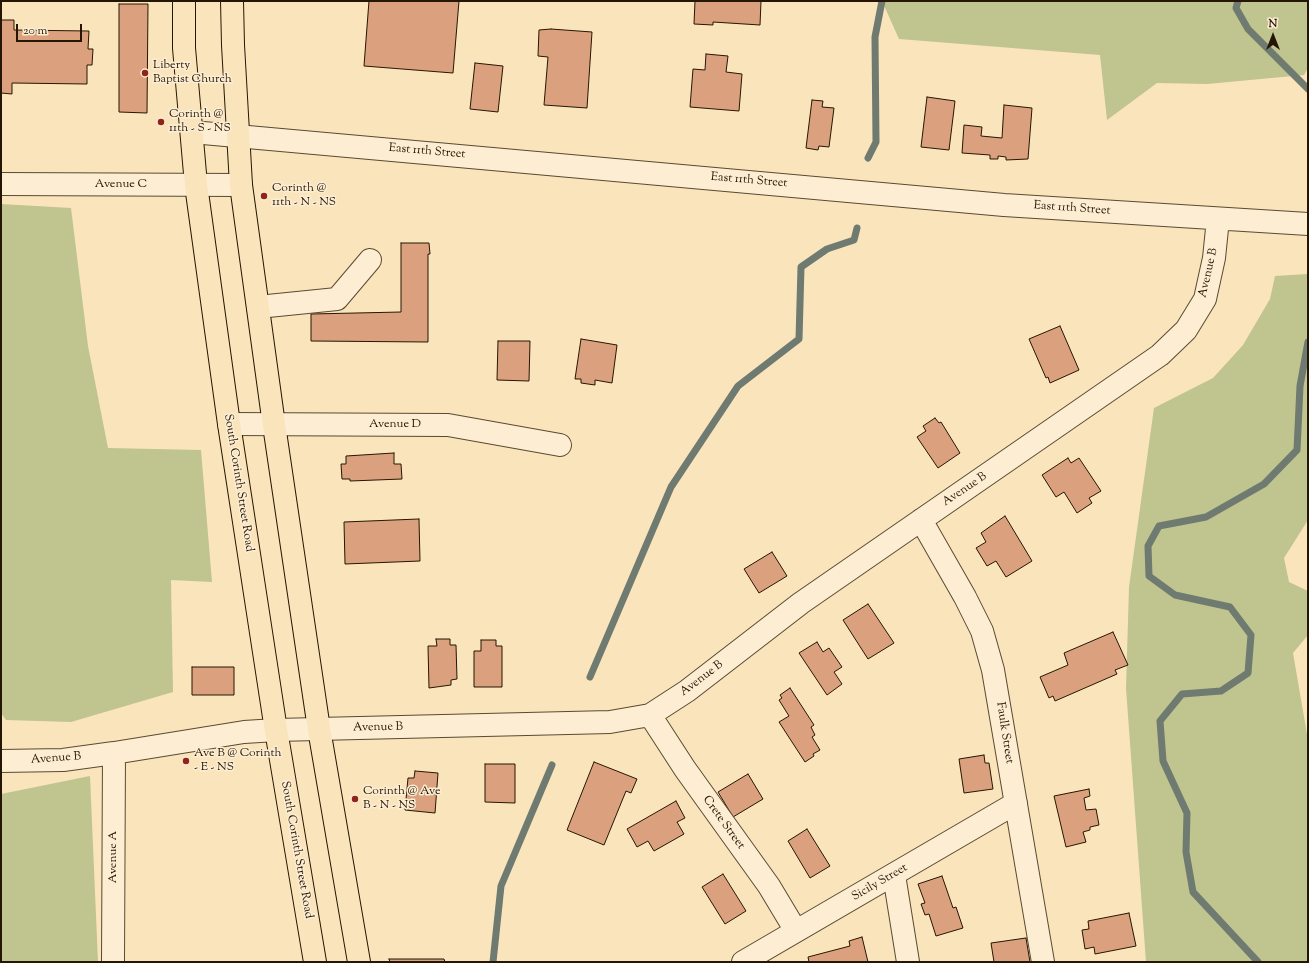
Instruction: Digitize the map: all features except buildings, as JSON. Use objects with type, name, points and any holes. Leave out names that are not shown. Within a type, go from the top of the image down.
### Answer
[{"type":"main road","name":"South Corinth Street Road","points":[[184,1],[184,48],[196,185],[229,424],[276,730],[315,962]]},
{"type":"main road","points":[[232,1],[241,185],[274,425],[319,729],[358,962]]},
{"type":"street","name":"East 11th Street","points":[[192,132],[1004,205],[1271,223],[1308,224]]},
{"type":"street","name":"Avenue C","points":[[1,184],[241,185]]},
{"type":"street","name":"Avenue B","points":[[1,762],[63,760],[244,732],[610,722],[650,715],[687,691],[801,603],[1160,355],[1186,330],[1205,298],[1214,258],[1218,219]]},
{"type":"street","points":[[258,307],[337,298],[370,260]]},
{"type":"street","name":"Avenue D","points":[[229,424],[448,425],[560,445]]},
{"type":"street","name":"Faulk Street","points":[[921,520],[966,597],[982,631],[994,670],[1043,962]]},
{"type":"street","name":"Crete Street","points":[[650,715],[684,769],[769,886],[796,931]]},
{"type":"street","name":"Avenue A","points":[[113,962],[114,753]]},
{"type":"street","name":"Sicily Street","points":[[743,962],[1016,803]]},
{"type":"street","points":[[894,875],[908,962]]},
{"type":"green space","points":[[882,1],[1308,1],[1308,68],[1304,75],[1207,84],[1157,83],[1107,120],[1100,55],[899,39]]},
{"type":"green space","points":[[1,204],[71,208],[88,346],[108,448],[201,450],[212,582],[171,580],[173,692],[71,722],[6,720],[1,713]]},
{"type":"green space","points":[[1308,274],[1308,520],[1284,558],[1289,582],[1308,591],[1308,635],[1293,653],[1308,740],[1308,962],[1146,962],[1126,688],[1129,587],[1154,408],[1213,378],[1243,345],[1270,299],[1275,276]]},
{"type":"green space","points":[[90,776],[98,962],[1,962],[1,794]]},
{"type":"waterway","points":[[868,158],[876,142],[875,37],[882,1]]},
{"type":"waterway","points":[[1238,1],[1236,8],[1248,29],[1308,89]]},
{"type":"waterway","points":[[590,677],[671,487],[738,386],[799,339],[801,267],[827,249],[854,240],[857,228]]},
{"type":"waterway","points":[[1258,962],[1193,892],[1186,852],[1187,813],[1163,761],[1160,721],[1182,694],[1221,691],[1248,673],[1251,635],[1230,607],[1175,595],[1149,576],[1148,546],[1159,526],[1206,517],[1264,484],[1297,450],[1300,386],[1308,342]]},
{"type":"waterway","points":[[493,962],[501,886],[552,765]]},
{"type":"place","name":"Liberty Baptist Church","points":[[145,73]]},
{"type":"place","name":"Corinth @ 11th - S - NS","points":[[161,122]]},
{"type":"place","name":"Corinth @ 11th - N - NS","points":[[264,196]]},
{"type":"place","name":"Ave B @ Corinth - E - NS","points":[[186,761]]},
{"type":"place","name":"Corinth @ Ave B - N - NS","points":[[355,799]]}]
